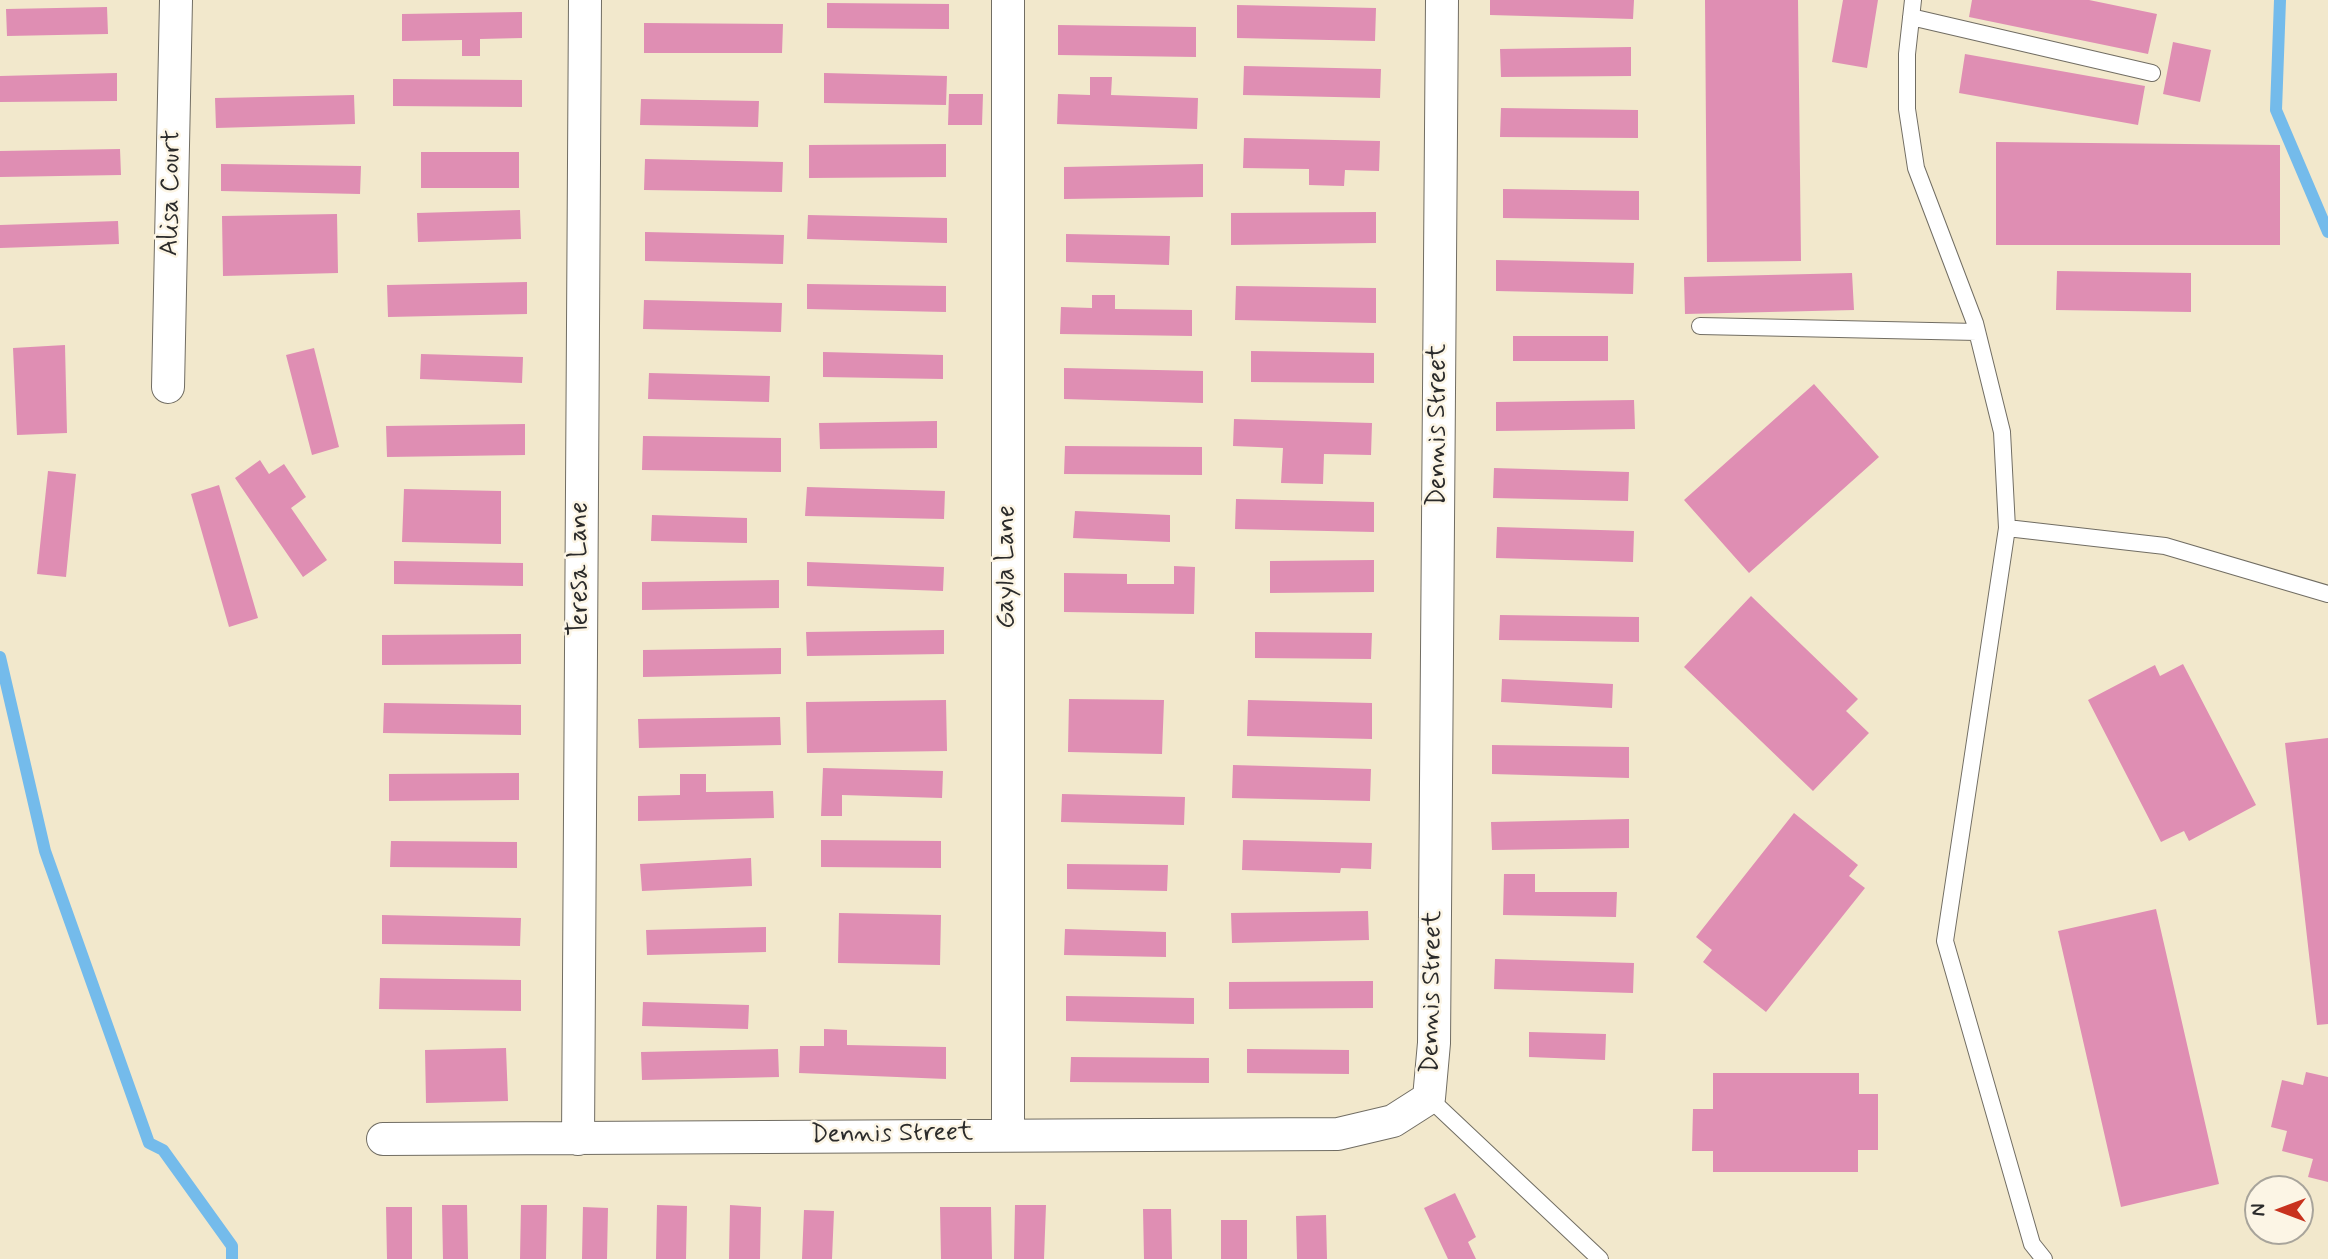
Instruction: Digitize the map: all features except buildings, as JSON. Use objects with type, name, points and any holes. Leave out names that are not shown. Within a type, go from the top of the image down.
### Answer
[{"type":"street","name":"Alisa Court","points":[[168,387],[176,0]]},
{"type":"street","name":"Teresa Lane","points":[[578,1139],[585,0]]},
{"type":"street","name":"Gayla Lane","points":[[1008,0],[1008,1134]]},
{"type":"street","name":"Dennis Street","points":[[383,1139],[1338,1134],[1393,1121],[1429,1098],[1434,1029],[1442,0]]},
{"type":"lane","points":[[1913,0],[1907,109],[1916,168],[1977,332],[2002,432],[2007,528],[1944,941],[2032,1244],[2044,1259]]},
{"type":"lane","points":[[1911,17],[2152,73]]},
{"type":"lane","points":[[1700,326],[1977,332]]},
{"type":"lane","points":[[2007,528],[2165,546],[2328,594]]},
{"type":"lane","points":[[1429,1098],[1600,1259]]},
{"type":"waterway","points":[[2280,0],[2276,110],[2328,232]]},
{"type":"waterway","points":[[0,657],[45,851],[149,1143],[163,1150],[232,1246],[232,1259]]}]
